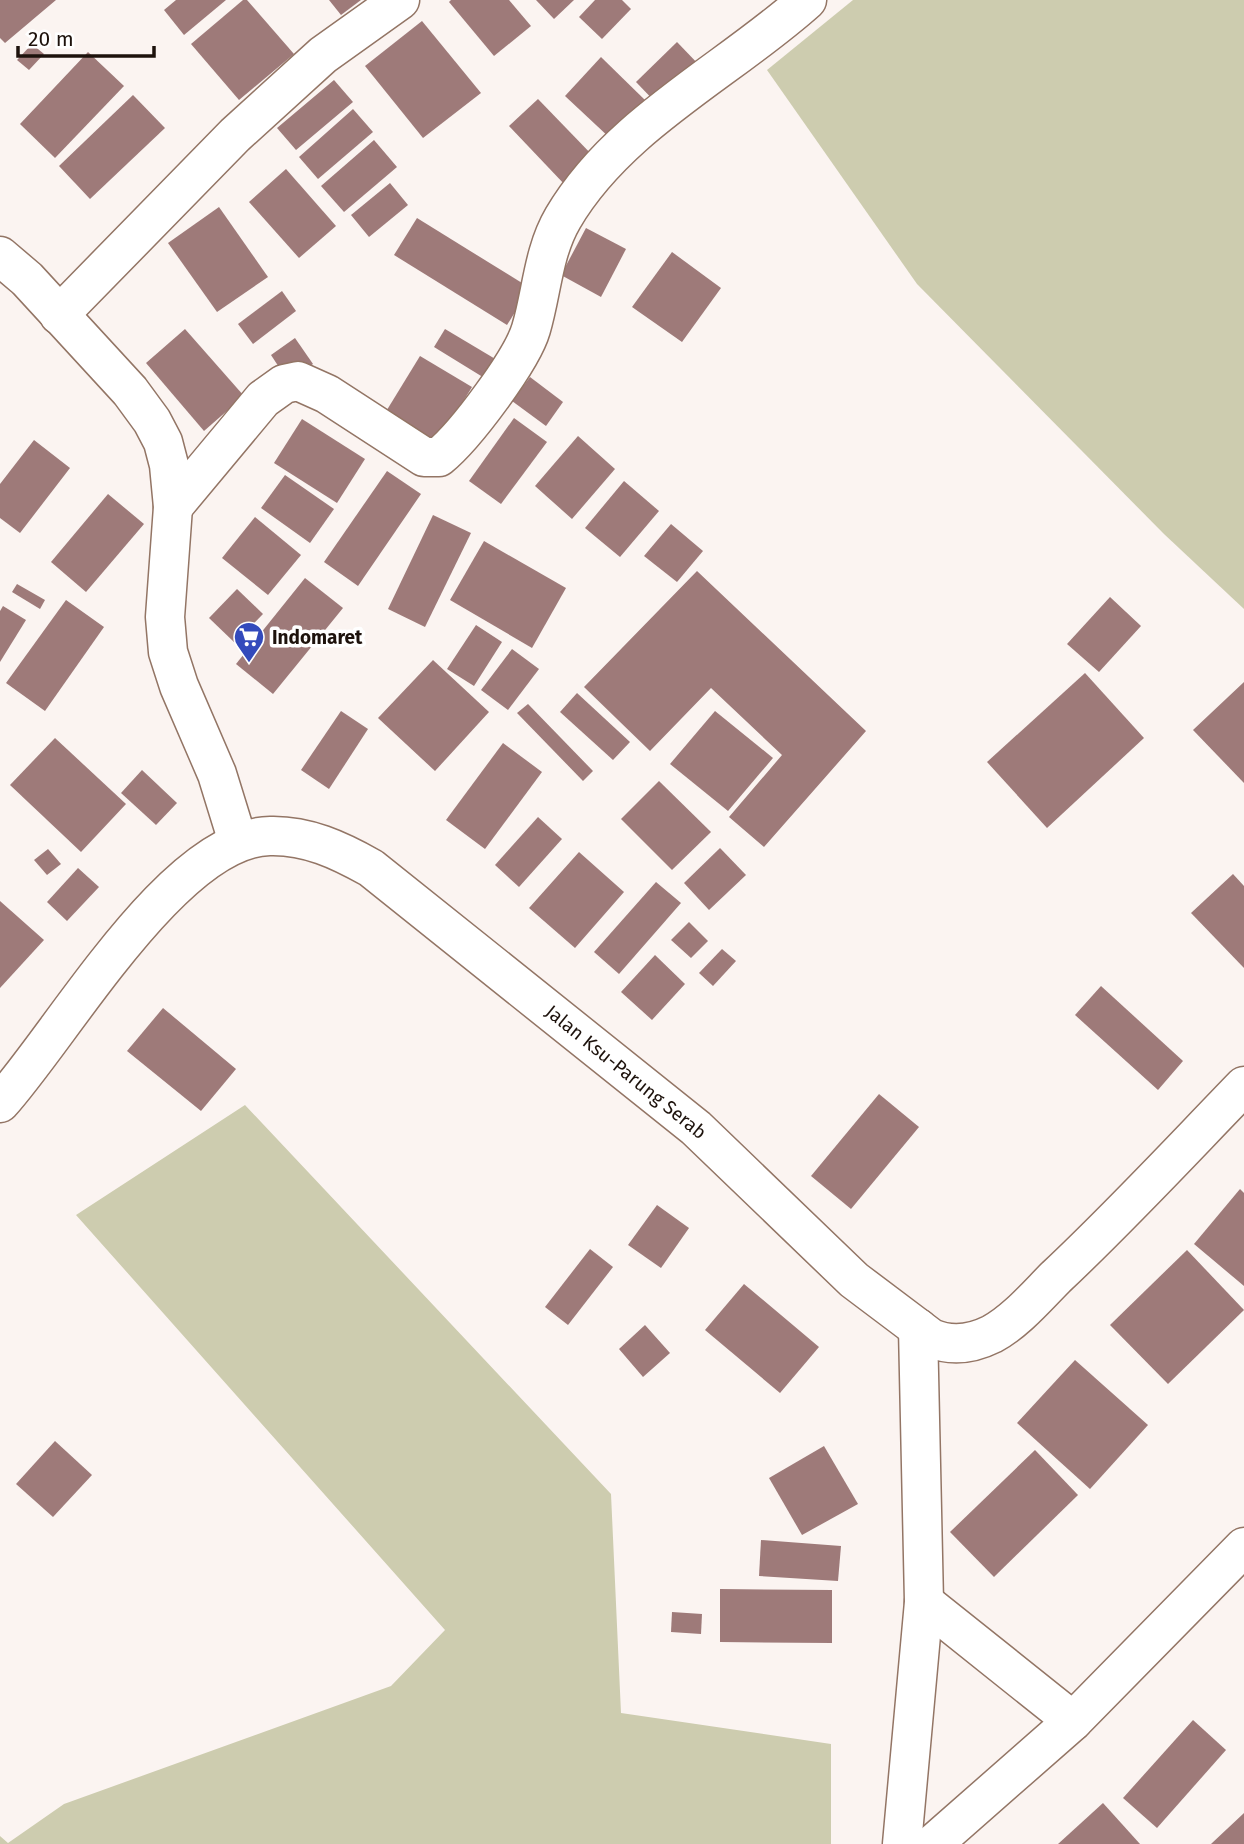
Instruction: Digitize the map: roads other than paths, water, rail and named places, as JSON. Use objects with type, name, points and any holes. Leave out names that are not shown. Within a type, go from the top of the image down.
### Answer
[{"type":"street","points":[[59,315],[245,126],[323,55],[400,0]]},
{"type":"street","points":[[173,507],[263,399],[273,390],[298,381],[327,394],[424,457],[439,457],[477,413],[518,357],[530,333],[547,255],[563,218],[582,191],[621,147],[807,0]]},
{"type":"street","points":[[0,256],[27,279],[130,390],[163,442],[169,465],[173,507],[165,617],[168,652],[179,686],[217,774],[238,842]]},
{"type":"street","name":"Jalan Ksu-Parung Serab","points":[[0,1103],[18,1083],[91,981],[171,890],[202,864],[238,842],[269,836],[301,838],[327,846],[370,868],[696,1128],[854,1280],[931,1338],[945,1344],[962,1344],[995,1332],[1085,1250],[1244,1086]]},
{"type":"street","points":[[902,1844],[924,1602],[918,1328]]},
{"type":"street","points":[[933,1844],[1073,1721],[1244,1548]]},
{"type":"street","points":[[924,1602],[1073,1721]]},
{"type":"place","name":"Indomaret","points":[[249,664]]}]
